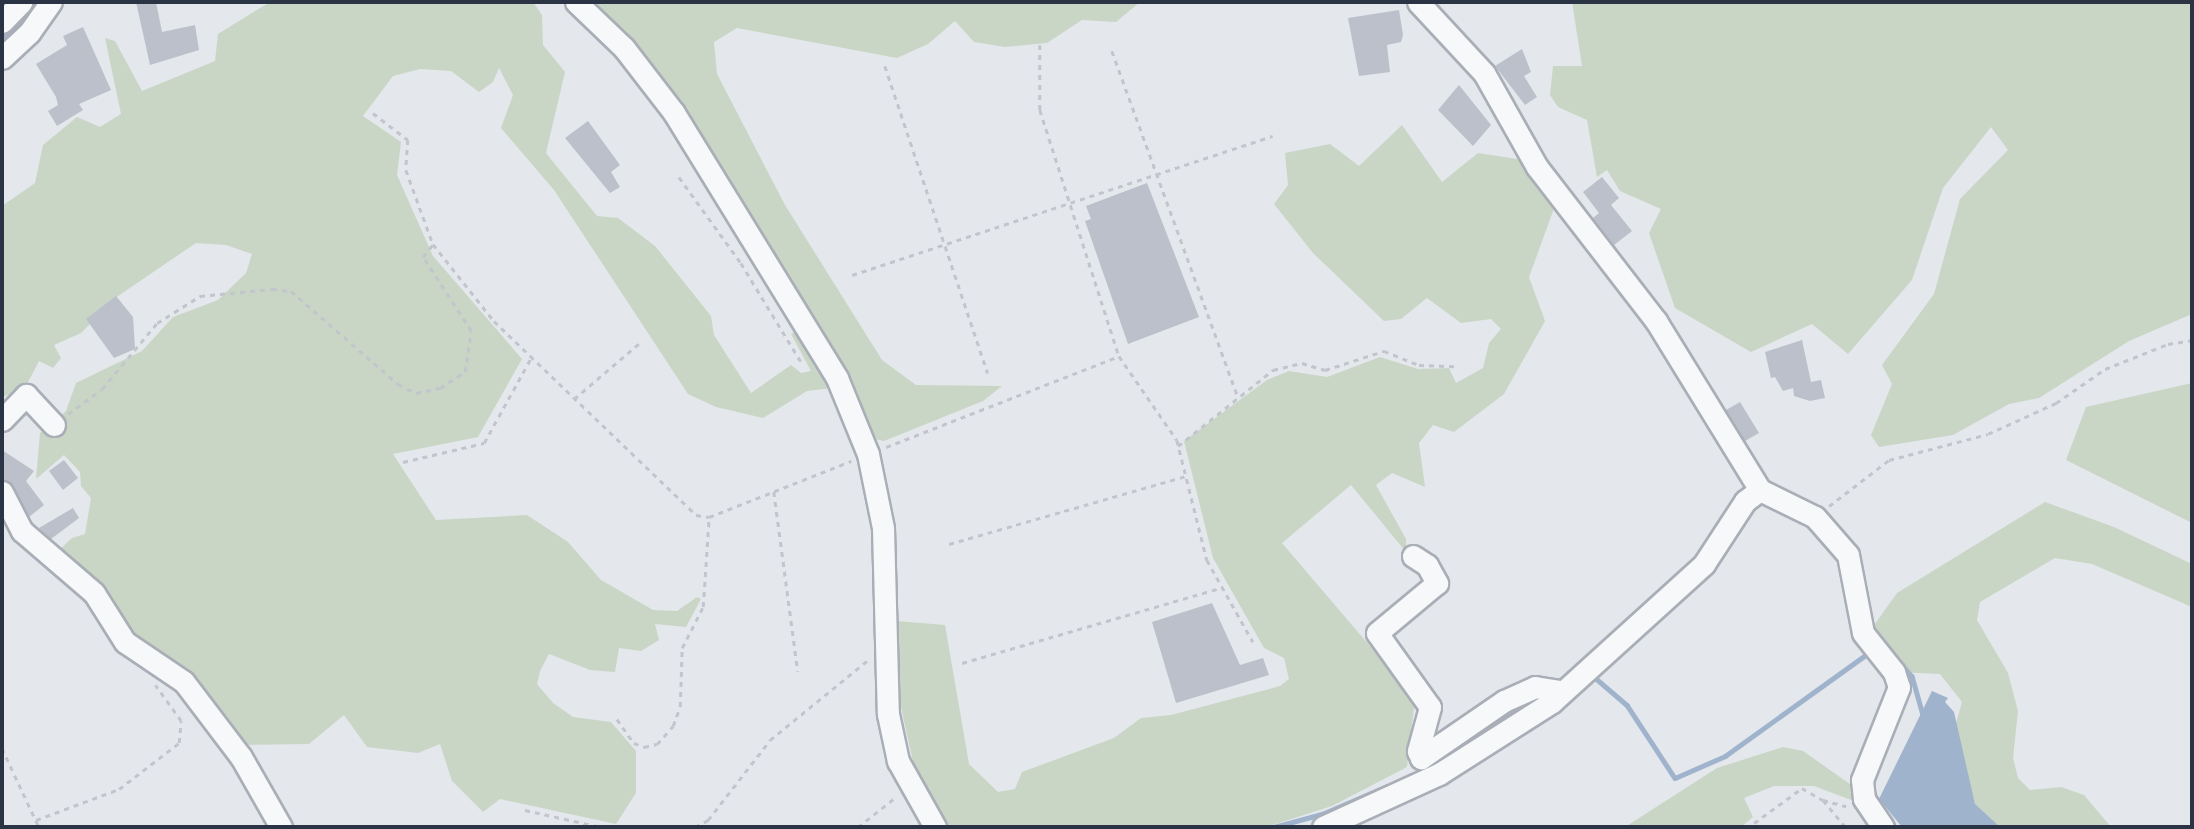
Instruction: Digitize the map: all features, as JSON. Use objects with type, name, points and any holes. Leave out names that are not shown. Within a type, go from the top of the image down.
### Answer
[{"type":"street","points":[[576,2],[624,48],[674,113],[837,378],[868,454],[883,528],[888,714],[898,761],[910,787],[935,827]]},
{"type":"street","points":[[1418,2],[1484,73],[1537,167],[1656,321],[1760,490],[1815,517],[1848,555],[1863,633],[1894,672],[1899,687],[1863,780],[1864,799],[1883,827]]},
{"type":"street","points":[[2,23],[20,3],[45,10],[2,58]]},
{"type":"street","points":[[2,420],[26,396],[54,425]]},
{"type":"street","points":[[1323,827],[1439,774],[1552,702],[1559,691],[1704,564],[1745,501],[1760,490]]},
{"type":"street","points":[[2,492],[22,531],[94,593],[125,642],[184,682],[241,757],[281,827]]},
{"type":"street","points":[[1413,556],[1427,565],[1437,583],[1377,633],[1430,707],[1418,751],[1421,758],[1525,691],[1535,687],[1559,691]]},
{"type":"path","points":[[1040,45],[1041,110],[1119,356],[1178,446],[1207,560],[1253,642]]},
{"type":"path","points":[[1112,51],[1238,398]]},
{"type":"path","points":[[885,66],[943,247],[988,373]]},
{"type":"path","points":[[373,113],[408,140],[406,170],[433,244],[494,321],[696,515],[709,517],[1119,356]]},
{"type":"path","points":[[852,275],[1071,205],[1273,136]]},
{"type":"path","points":[[679,177],[741,263],[803,365]]},
{"type":"path","points":[[54,425],[102,389],[157,323],[200,296],[272,289],[291,291],[398,384],[416,393],[440,388],[465,372],[471,331],[423,257],[433,244]]},
{"type":"path","points":[[1815,517],[1889,460],[1988,434],[2056,403],[2105,369],[2168,344],[2192,340]]},
{"type":"path","points":[[574,398],[642,341]]},
{"type":"path","points":[[1178,446],[1273,370],[1302,363],[1325,370],[1384,351],[1419,365],[1455,366]]},
{"type":"path","points":[[402,462],[484,443],[531,358]]},
{"type":"path","points":[[949,544],[1186,476]]},
{"type":"path","points":[[774,492],[798,671]]},
{"type":"path","points":[[617,719],[634,743],[644,747],[657,744],[673,726],[680,707],[682,648],[703,607],[709,517]]},
{"type":"path","points":[[962,663],[1223,587]]},
{"type":"path","points":[[695,827],[708,820],[771,740],[875,654],[886,650]]},
{"type":"path","points":[[36,820],[119,789],[180,743],[181,721],[150,679]]},
{"type":"path","points":[[2,748],[39,827]]},
{"type":"path","points":[[858,827],[910,787]]},
{"type":"path","points":[[1754,823],[1802,788],[1823,800],[1846,827]]},
{"type":"path","points":[[525,810],[601,827]]},
{"type":"green space","points":[[270,2],[533,2],[542,15],[543,45],[565,72],[546,153],[597,216],[618,218],[655,246],[711,316],[714,335],[751,393],[791,365],[801,373],[811,371],[791,334],[797,331],[832,388],[807,391],[763,418],[716,407],[688,394],[554,190],[501,128],[513,95],[499,68],[493,82],[479,92],[451,71],[420,69],[393,76],[363,116],[401,142],[397,175],[433,256],[522,359],[478,437],[393,454],[436,520],[527,515],[568,542],[601,580],[653,610],[677,611],[697,597],[701,599],[686,627],[655,624],[659,640],[641,651],[619,648],[615,672],[590,670],[549,654],[540,671],[537,684],[553,703],[573,717],[611,722],[636,751],[636,793],[616,824],[500,799],[483,812],[452,781],[440,744],[418,753],[367,747],[344,715],[309,744],[242,745],[171,660],[129,638],[57,552],[72,538],[85,534],[91,498],[81,486],[80,472],[64,455],[36,479],[40,433],[66,411],[76,383],[142,351],[173,317],[218,300],[246,273],[252,254],[226,245],[196,243],[118,296],[81,333],[54,345],[61,358],[53,368],[39,361],[24,390],[2,397],[2,206],[35,183],[43,145],[77,117],[100,127],[121,114],[105,38],[115,41],[142,91],[215,61],[218,34]]},
{"type":"green space","points":[[593,2],[1140,2],[1116,22],[1082,20],[1047,43],[1005,47],[974,42],[955,21],[928,44],[897,58],[737,28],[714,42],[717,74],[785,205],[882,360],[916,385],[1002,386],[983,401],[884,441],[875,439],[838,355],[683,109],[660,74]]},
{"type":"green space","points":[[1572,2],[2192,2],[2192,314],[2129,341],[2039,398],[2009,404],[1953,435],[1879,447],[1871,435],[1892,384],[1882,365],[1934,294],[1960,199],[2008,150],[1991,127],[1943,188],[1912,280],[1848,354],[1812,324],[1751,352],[1675,308],[1649,233],[1661,209],[1620,191],[1607,170],[1597,177],[1587,120],[1558,107],[1550,95],[1553,66],[1582,66]]},
{"type":"green space","points":[[1402,125],[1442,182],[1478,153],[1524,160],[1556,203],[1529,277],[1545,321],[1504,394],[1454,432],[1433,425],[1419,443],[1425,487],[1392,473],[1376,485],[1406,539],[1406,552],[1351,485],[1282,543],[1415,699],[1407,767],[1332,806],[1266,827],[950,827],[917,780],[901,707],[896,621],[945,625],[969,764],[998,792],[1015,789],[1022,772],[1114,738],[1141,718],[1171,715],[1280,686],[1289,679],[1284,658],[1264,648],[1213,558],[1184,441],[1267,380],[1289,371],[1327,377],[1380,357],[1418,369],[1449,368],[1456,383],[1483,368],[1489,343],[1501,329],[1491,319],[1461,323],[1427,298],[1401,319],[1384,321],[1313,253],[1274,204],[1288,185],[1285,153],[1330,144],[1359,166]]},
{"type":"green space","points":[[2192,383],[2192,523],[2066,460],[2086,407]]},
{"type":"green space","points":[[2045,502],[2114,527],[2192,564],[2192,607],[2092,564],[2055,558],[1980,602],[1977,620],[2008,673],[2018,711],[2013,758],[2018,778],[2030,790],[2061,787],[2084,795],[2111,827],[2000,827],[1988,818],[1975,804],[1955,727],[1962,702],[1940,674],[1898,672],[1872,628],[1897,593]]},
{"type":"green space","points":[[1783,747],[1803,751],[1857,789],[1854,801],[1814,786],[1774,786],[1744,798],[1753,817],[1741,827],[1625,827],[1717,768]]},
{"type":"water","points":[[1932,691],[1948,698],[1945,702],[1954,712],[1975,804],[2000,827],[1902,827],[1879,799]]},
{"type":"building","points":[[136,2],[156,2],[162,32],[195,25],[199,50],[150,65]]},
{"type":"building","points":[[1399,10],[1403,35],[1401,42],[1387,45],[1390,72],[1359,76],[1348,18]]},
{"type":"building","points":[[83,27],[111,90],[79,104],[83,110],[57,126],[48,111],[58,105],[56,97],[36,64],[67,45],[63,36]]},
{"type":"building","points":[[1522,49],[1531,72],[1524,76],[1537,97],[1525,105],[1495,66]]},
{"type":"building","points":[[1459,85],[1491,125],[1473,146],[1438,110]]},
{"type":"building","points":[[588,121],[620,165],[611,172],[620,187],[610,193],[565,138]]},
{"type":"building","points":[[1602,177],[1619,198],[1611,205],[1632,231],[1614,245],[1593,218],[1599,213],[1583,192]]},
{"type":"building","points":[[1147,183],[1199,317],[1128,344],[1085,221],[1091,219],[1086,206]]},
{"type":"building","points":[[116,296],[133,317],[135,349],[114,358],[86,319]]},
{"type":"building","points":[[1802,340],[1811,382],[1821,380],[1825,398],[1810,401],[1794,396],[1793,388],[1783,391],[1775,377],[1771,378],[1765,352]]},
{"type":"building","points":[[1740,402],[1759,433],[1745,441],[1726,410]]},
{"type":"building","points":[[2,450],[34,471],[26,481],[44,505],[29,517],[13,485],[2,479]]},
{"type":"building","points":[[64,460],[78,478],[63,490],[49,471]]},
{"type":"building","points":[[73,508],[79,518],[51,539],[39,528]]},
{"type":"building","points":[[1212,603],[1240,665],[1263,658],[1269,675],[1176,703],[1152,622]]},
{"type":"waterway","points":[[2,41],[16,31],[36,2]]},
{"type":"waterway","points":[[1889,650],[1912,676],[1923,715]]},
{"type":"waterway","points":[[1593,676],[1627,705],[1675,778],[1725,756],[1871,651]]},
{"type":"waterway","points":[[1430,767],[1530,700]]},
{"type":"waterway","points":[[1274,827],[1322,814],[1387,786]]}]
